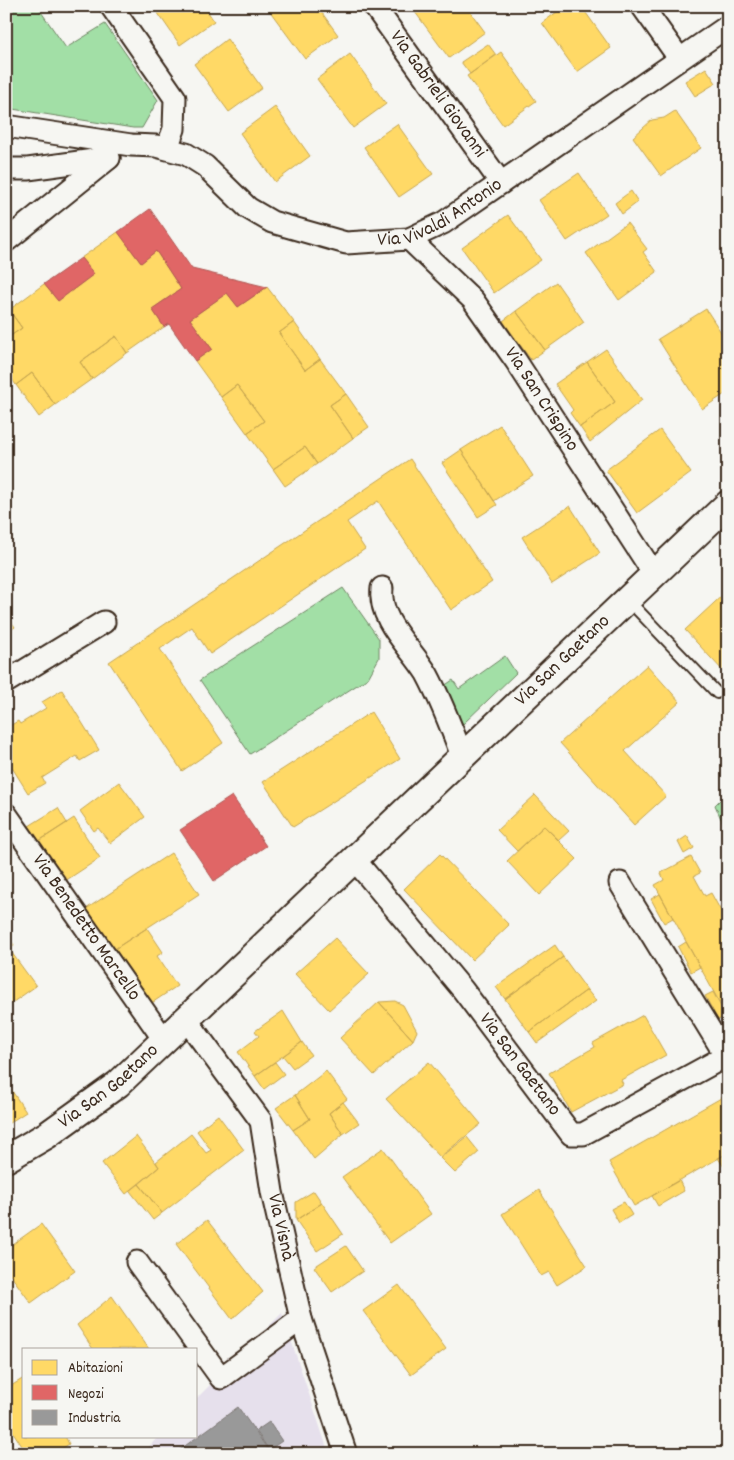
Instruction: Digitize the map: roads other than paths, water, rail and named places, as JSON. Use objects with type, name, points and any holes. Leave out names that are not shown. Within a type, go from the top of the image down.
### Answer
[{"type":"street","points":[[111,6],[175,98],[174,129],[167,148]]},
{"type":"street","name":"Via Gabrieli Giovanni","points":[[374,6],[501,183]]},
{"type":"street","points":[[642,6],[679,58]]},
{"type":"street","name":"Via Vivaldi Antonio","points":[[6,126],[131,145],[167,148],[186,154],[205,166],[248,208],[272,222],[346,243],[409,239],[443,223],[679,58],[728,26]]},
{"type":"street","points":[[6,241],[109,158],[131,145]]},
{"type":"street","points":[[6,169],[28,169],[109,158]]},
{"type":"street","name":"Via San Crispino","points":[[409,239],[473,300],[499,336],[654,574]]},
{"type":"street","name":"Via San Gaetano","points":[[6,1159],[48,1135],[92,1105],[118,1084],[728,504]]},
{"type":"street","points":[[382,588],[381,600],[386,616],[427,674],[462,756]]},
{"type":"street","points":[[6,682],[104,622]]},
{"type":"street","name":"Via Benedetto Marcello","points":[[6,814],[165,1041]]},
{"type":"street","name":"Via San Gaetano","points":[[354,859],[463,990],[571,1134],[583,1134],[727,1056],[620,883]]},
{"type":"street","name":"Via Visnà","points":[[186,1019],[262,1120],[272,1192],[301,1319],[346,1454]]},
{"type":"street","points":[[137,1262],[221,1378],[301,1319]]},
{"type":"lane","points":[[628,599],[718,693]]}]
